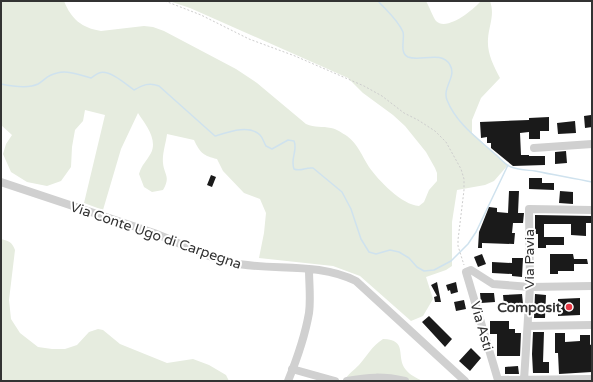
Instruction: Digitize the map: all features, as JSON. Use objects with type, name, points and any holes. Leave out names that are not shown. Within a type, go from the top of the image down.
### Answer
[{"type":"street","points":[[534,148],[592,144]]},
{"type":"street","name":"Via Conte Ugo di Carpegna","points":[[1,182],[156,234],[226,261],[246,266],[309,269],[333,272],[356,280],[465,381]]},
{"type":"street","name":"Via Pavia","points":[[524,380],[530,287],[529,209],[592,210]]},
{"type":"street","points":[[288,381],[302,342],[308,313],[310,298],[309,269]]},
{"type":"street","points":[[466,272],[471,270],[493,284],[530,287],[592,286]]},
{"type":"street","name":"Via Asti","points":[[466,272],[498,380]]},
{"type":"street","points":[[528,326],[592,325]]},
{"type":"street","points":[[292,369],[335,381]]},
{"type":"street","points":[[347,381],[368,377],[388,377],[405,381]]},
{"type":"street","points":[[498,380],[592,379]]},
{"type":"path","points":[[165,1],[201,15],[249,39],[295,56],[364,86],[382,96],[404,113],[435,131],[446,142],[461,169],[464,179],[458,240],[459,249],[462,253],[466,272]]},
{"type":"shaded area","points":[[1,1],[64,1],[70,13],[78,22],[94,30],[101,31],[144,26],[153,27],[164,31],[236,69],[257,83],[306,124],[328,127],[347,136],[360,150],[369,167],[384,185],[398,197],[412,205],[419,206],[424,202],[429,190],[437,181],[437,173],[435,168],[426,152],[405,126],[393,115],[363,93],[348,78],[190,8],[169,1],[426,1],[436,21],[441,24],[447,24],[467,14],[481,1],[490,1],[492,15],[488,49],[500,78],[481,98],[472,120],[472,133],[508,165],[494,181],[485,185],[457,190],[452,222],[452,266],[446,270],[426,277],[433,299],[423,316],[411,321],[360,276],[333,266],[259,258],[266,213],[260,199],[244,193],[223,171],[217,159],[209,157],[203,153],[198,148],[194,140],[167,134],[163,160],[167,182],[163,190],[152,192],[144,187],[139,174],[151,153],[153,142],[150,132],[138,113],[121,149],[103,210],[84,203],[105,115],[85,110],[83,121],[75,130],[71,167],[61,181],[47,186],[27,182],[11,172],[3,154],[6,144],[12,135],[1,125]]},
{"type":"shaded area","points":[[1,239],[10,242],[15,250],[9,300],[11,319],[20,333],[38,347],[65,349],[77,345],[89,332],[98,329],[103,330],[120,344],[167,363],[193,359],[209,365],[226,375],[229,381],[1,381]]},
{"type":"shaded area","points":[[383,339],[396,342],[399,346],[401,360],[406,370],[422,381],[344,381],[373,348]]},
{"type":"building","points":[[591,115],[592,127],[585,128],[584,116]]},
{"type":"building","points":[[549,117],[549,131],[540,131],[540,139],[529,139],[529,132],[520,133],[521,155],[545,156],[545,165],[513,166],[491,148],[491,143],[487,143],[487,137],[481,138],[480,122],[529,120],[529,118]]},
{"type":"building","points":[[575,121],[576,133],[558,134],[557,123]]},
{"type":"building","points":[[566,151],[567,163],[555,164],[555,152]]},
{"type":"building","points":[[211,175],[216,177],[212,187],[207,185]]},
{"type":"building","points":[[529,178],[542,178],[542,183],[554,183],[554,190],[529,189]]},
{"type":"building","points":[[509,191],[519,191],[518,213],[524,213],[523,223],[513,223],[512,233],[515,233],[514,244],[482,243],[482,248],[478,248],[479,232],[489,207],[497,208],[497,212],[508,213]]},
{"type":"building","points":[[560,191],[573,192],[573,204],[559,203]]},
{"type":"building","points":[[535,215],[592,216],[592,223],[586,223],[586,236],[571,235],[571,224],[544,224],[544,237],[564,237],[564,245],[546,245],[546,248],[538,248],[538,234],[535,234]]},
{"type":"building","points":[[482,254],[486,264],[478,267],[474,257]]},
{"type":"building","points":[[550,254],[573,254],[574,259],[587,259],[588,264],[574,264],[574,271],[558,271],[558,274],[550,274]]},
{"type":"building","points":[[512,258],[523,258],[522,277],[512,276],[512,274],[492,273],[492,262],[512,263]]},
{"type":"building","points":[[437,282],[441,302],[435,302],[434,297],[437,296],[431,285]]},
{"type":"building","points":[[456,282],[458,292],[451,294],[446,285]]},
{"type":"building","points":[[480,293],[494,293],[495,302],[481,303]]},
{"type":"building","points":[[522,294],[523,304],[504,305],[503,295]]},
{"type":"building","points":[[535,294],[546,295],[545,318],[534,318]]},
{"type":"building","name":"Composit","points":[[580,298],[580,315],[558,316],[558,299]]},
{"type":"building","points":[[464,300],[466,309],[456,311],[454,302]]},
{"type":"building","points":[[429,316],[452,339],[445,347],[422,322]]},
{"type":"building","points":[[490,321],[509,321],[509,329],[515,329],[515,333],[521,333],[520,356],[497,356],[497,334],[490,334]]},
{"type":"building","points":[[533,332],[544,332],[543,362],[549,362],[549,373],[533,373]]},
{"type":"building","points":[[555,333],[565,333],[565,342],[580,341],[580,335],[590,335],[590,345],[592,344],[592,372],[559,374],[558,353],[555,353]]},
{"type":"building","points":[[471,348],[481,358],[470,371],[459,361]]},
{"type":"building","points":[[518,366],[519,374],[505,374],[505,367]]},
{"type":"waterway","points":[[378,1],[395,19],[401,28],[403,32],[403,49],[405,55],[413,58],[442,58],[450,65],[452,74],[446,95],[451,108],[461,123],[505,163],[517,169],[592,182]]},
{"type":"waterway","points":[[1,84],[20,87],[34,86],[51,75],[61,72],[74,73],[91,78],[103,72],[112,75],[134,90],[152,84],[159,86],[215,136],[238,130],[250,130],[260,135],[266,146],[272,149],[288,140],[294,141],[294,169],[299,170],[313,168],[342,192],[351,209],[361,239],[369,252],[376,254],[390,250],[399,252],[409,258],[417,267],[424,271],[434,270],[451,261],[468,244],[476,232],[508,165]]},
{"type":"place","name":"Composit","points":[[569,307]]}]
